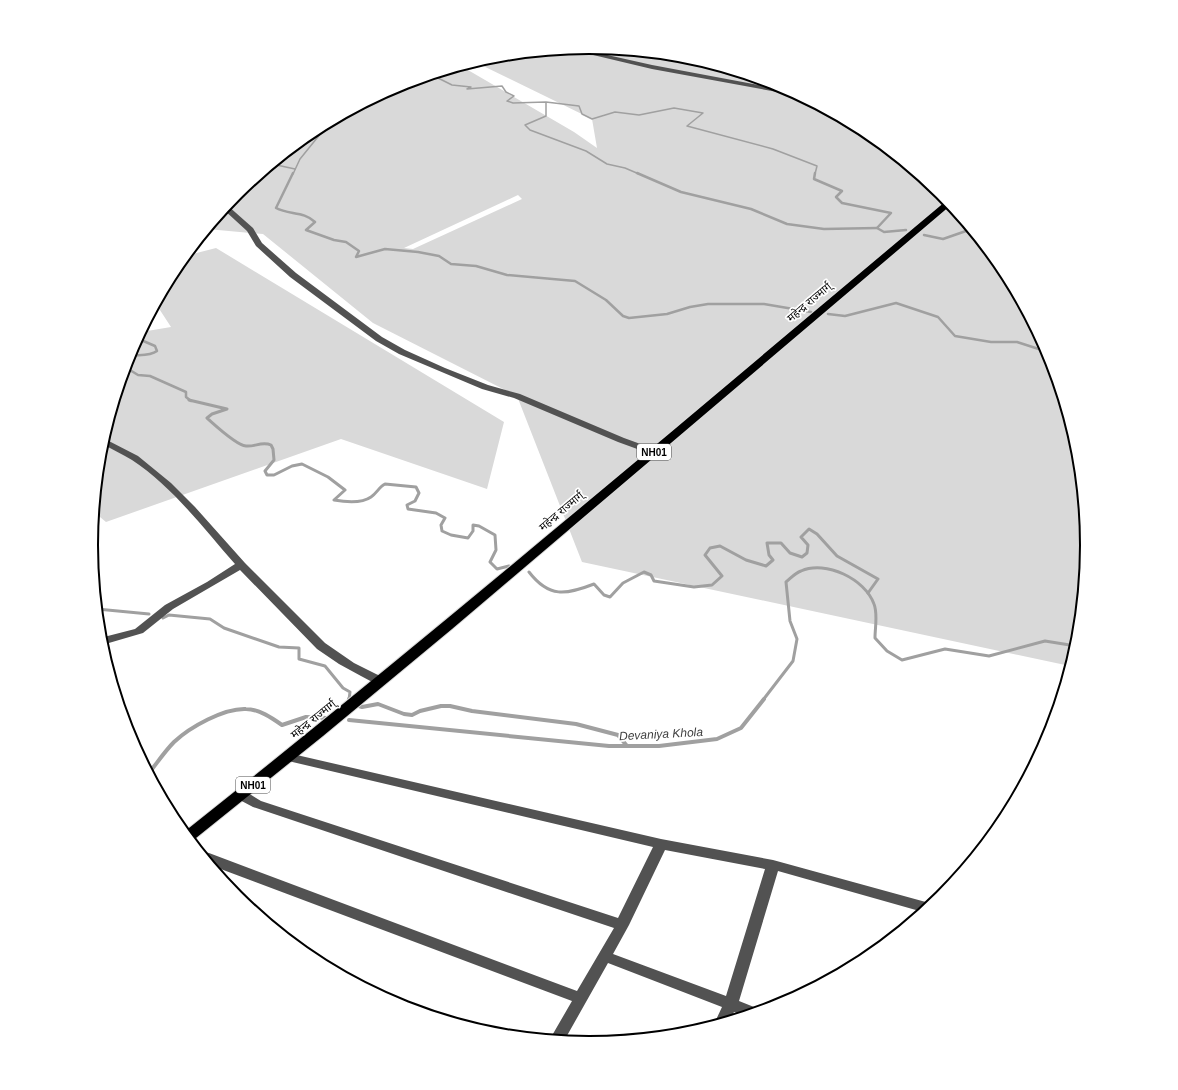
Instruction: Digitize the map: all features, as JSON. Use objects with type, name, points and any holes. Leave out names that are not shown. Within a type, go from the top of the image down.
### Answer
[{"type":"highway","name":"महेन्द्र राज्मार्ग्","points":[[192,834],[318,733],[944,207]]},
{"type":"street","points":[[594,54],[652,67],[771,89]]},
{"type":"street","points":[[229,211],[250,230],[259,244],[293,275],[379,339],[397,349],[449,372],[485,386],[517,396],[654,452]]},
{"type":"street","points":[[108,444],[135,458],[168,485],[192,509],[241,565],[322,646],[352,668],[380,681]]},
{"type":"street","points":[[107,640],[139,631],[164,610],[241,565]]},
{"type":"street","points":[[288,757],[661,844],[773,865],[921,906]]},
{"type":"street","points":[[240,795],[257,804],[622,925]]},
{"type":"street","points":[[560,1035],[622,925],[661,844]]},
{"type":"street","points":[[213,860],[580,998]]},
{"type":"street","points":[[725,1016],[731,1004],[773,865]]},
{"type":"street","points":[[604,956],[747,1010]]},
{"type":"shaded area","points":[[557,55],[621,55],[685,63],[747,80],[777,91],[806,105],[862,137],[888,155],[913,176],[958,221],[979,246],[997,272],[1029,328],[1043,357],[1054,387],[1071,449],[1079,513],[1080,545],[1076,609],[1071,641],[1065,665],[582,562],[517,396],[373,323],[263,234],[213,230],[265,176],[290,155],[316,137],[372,105],[401,91],[431,80],[467,70],[574,132],[597,148],[592,119],[483,66],[525,58]],"holes":[[[518,195],[522,199],[413,249],[404,248]]]},
{"type":"shaded area","points":[[216,248],[504,422],[487,489],[341,439],[106,522],[99,516],[102,481],[107,449],[124,387],[135,357],[148,331],[171,327],[159,309],[194,254]]},
{"type":"waterway","points":[[438,78],[452,85],[471,87],[467,89],[502,86],[506,92],[514,96],[507,101],[513,103],[546,102],[579,106],[582,114],[592,119],[615,112],[639,115],[674,108],[703,113],[687,126],[773,149],[817,166],[815,174]]},
{"type":"waterway","points":[[546,103],[546,116],[525,125],[530,130],[586,151],[607,164],[625,168],[639,174]]},
{"type":"waterway","points":[[293,174],[300,159],[320,135]]},
{"type":"waterway","points":[[278,165],[295,169]]},
{"type":"waterway","points":[[293,173],[276,208],[286,212],[306,216],[311,219],[315,222],[306,230],[334,240],[346,242],[359,251],[356,257],[385,249],[418,252],[439,256],[451,264],[476,266],[507,275],[575,281],[606,300],[623,316],[629,318],[667,314],[690,307],[708,304],[764,304],[811,312]]},
{"type":"waterway","points":[[637,173],[681,192],[751,209],[787,224],[824,229],[877,228]]},
{"type":"waterway","points":[[815,173],[814,179],[842,191],[836,197],[842,203],[891,213],[877,228]]},
{"type":"waterway","points":[[877,228],[884,232],[906,230]]},
{"type":"waterway","points":[[924,235],[943,239],[966,231]]},
{"type":"waterway","points":[[828,314],[845,316],[896,303],[938,317],[955,336],[991,342],[1017,342],[1039,349]]},
{"type":"waterway","points":[[136,356],[147,355],[157,351],[155,346],[143,341]]},
{"type":"waterway","points":[[130,370],[138,375],[150,376],[186,392],[186,397],[190,400]]},
{"type":"waterway","points":[[190,400],[227,409],[212,414],[207,418],[242,445],[271,445],[274,460],[265,471],[267,475],[274,475],[292,466],[302,464],[328,477],[345,490],[334,500],[348,502],[363,501],[373,495],[385,484],[416,487],[419,493],[415,501],[407,505],[408,509],[436,513],[445,518],[441,525],[442,531],[451,535],[468,538],[473,531],[473,525],[479,526],[495,535],[496,550],[490,562],[497,569],[509,566]]},
{"type":"waterway","points":[[529,572],[536,580],[551,590],[566,592],[594,584],[604,595],[610,597],[623,583],[644,572],[651,575],[654,581],[694,587],[712,585],[722,576],[705,555],[710,548],[720,546],[746,560],[766,566],[773,560],[769,555],[767,543],[781,543],[790,553],[802,557],[807,553],[808,545],[801,537],[809,529],[817,534],[837,556],[878,579],[868,593]]},
{"type":"waterway","name":"Devaniya Khola","points":[[763,700],[793,661],[797,639],[790,621],[786,582],[795,574],[811,568],[822,568],[844,574],[862,587],[874,604],[876,616],[875,638],[887,651],[902,660],[945,649],[989,656],[1045,641],[1070,645]]},
{"type":"waterway","points":[[102,609],[149,614]]},
{"type":"waterway","points":[[163,618],[169,615],[210,619],[224,628],[279,647],[299,648],[299,659],[325,666],[343,688],[350,692],[349,700]]},
{"type":"waterway","name":"Devaniya Khola","points":[[627,746],[659,746],[717,739],[741,728],[764,699]]},
{"type":"waterway","points":[[356,705],[362,707],[378,704],[404,714],[412,715],[420,711],[441,706],[450,706],[472,711],[576,724],[618,735],[627,746]]},
{"type":"waterway","name":"Devaniya Khola","points":[[152,768],[167,749],[189,730],[218,715],[228,712],[251,709],[270,717],[282,725],[306,717],[326,718]]},
{"type":"waterway","name":"Devaniya Khola","points":[[349,720],[609,746],[627,746]]}]
